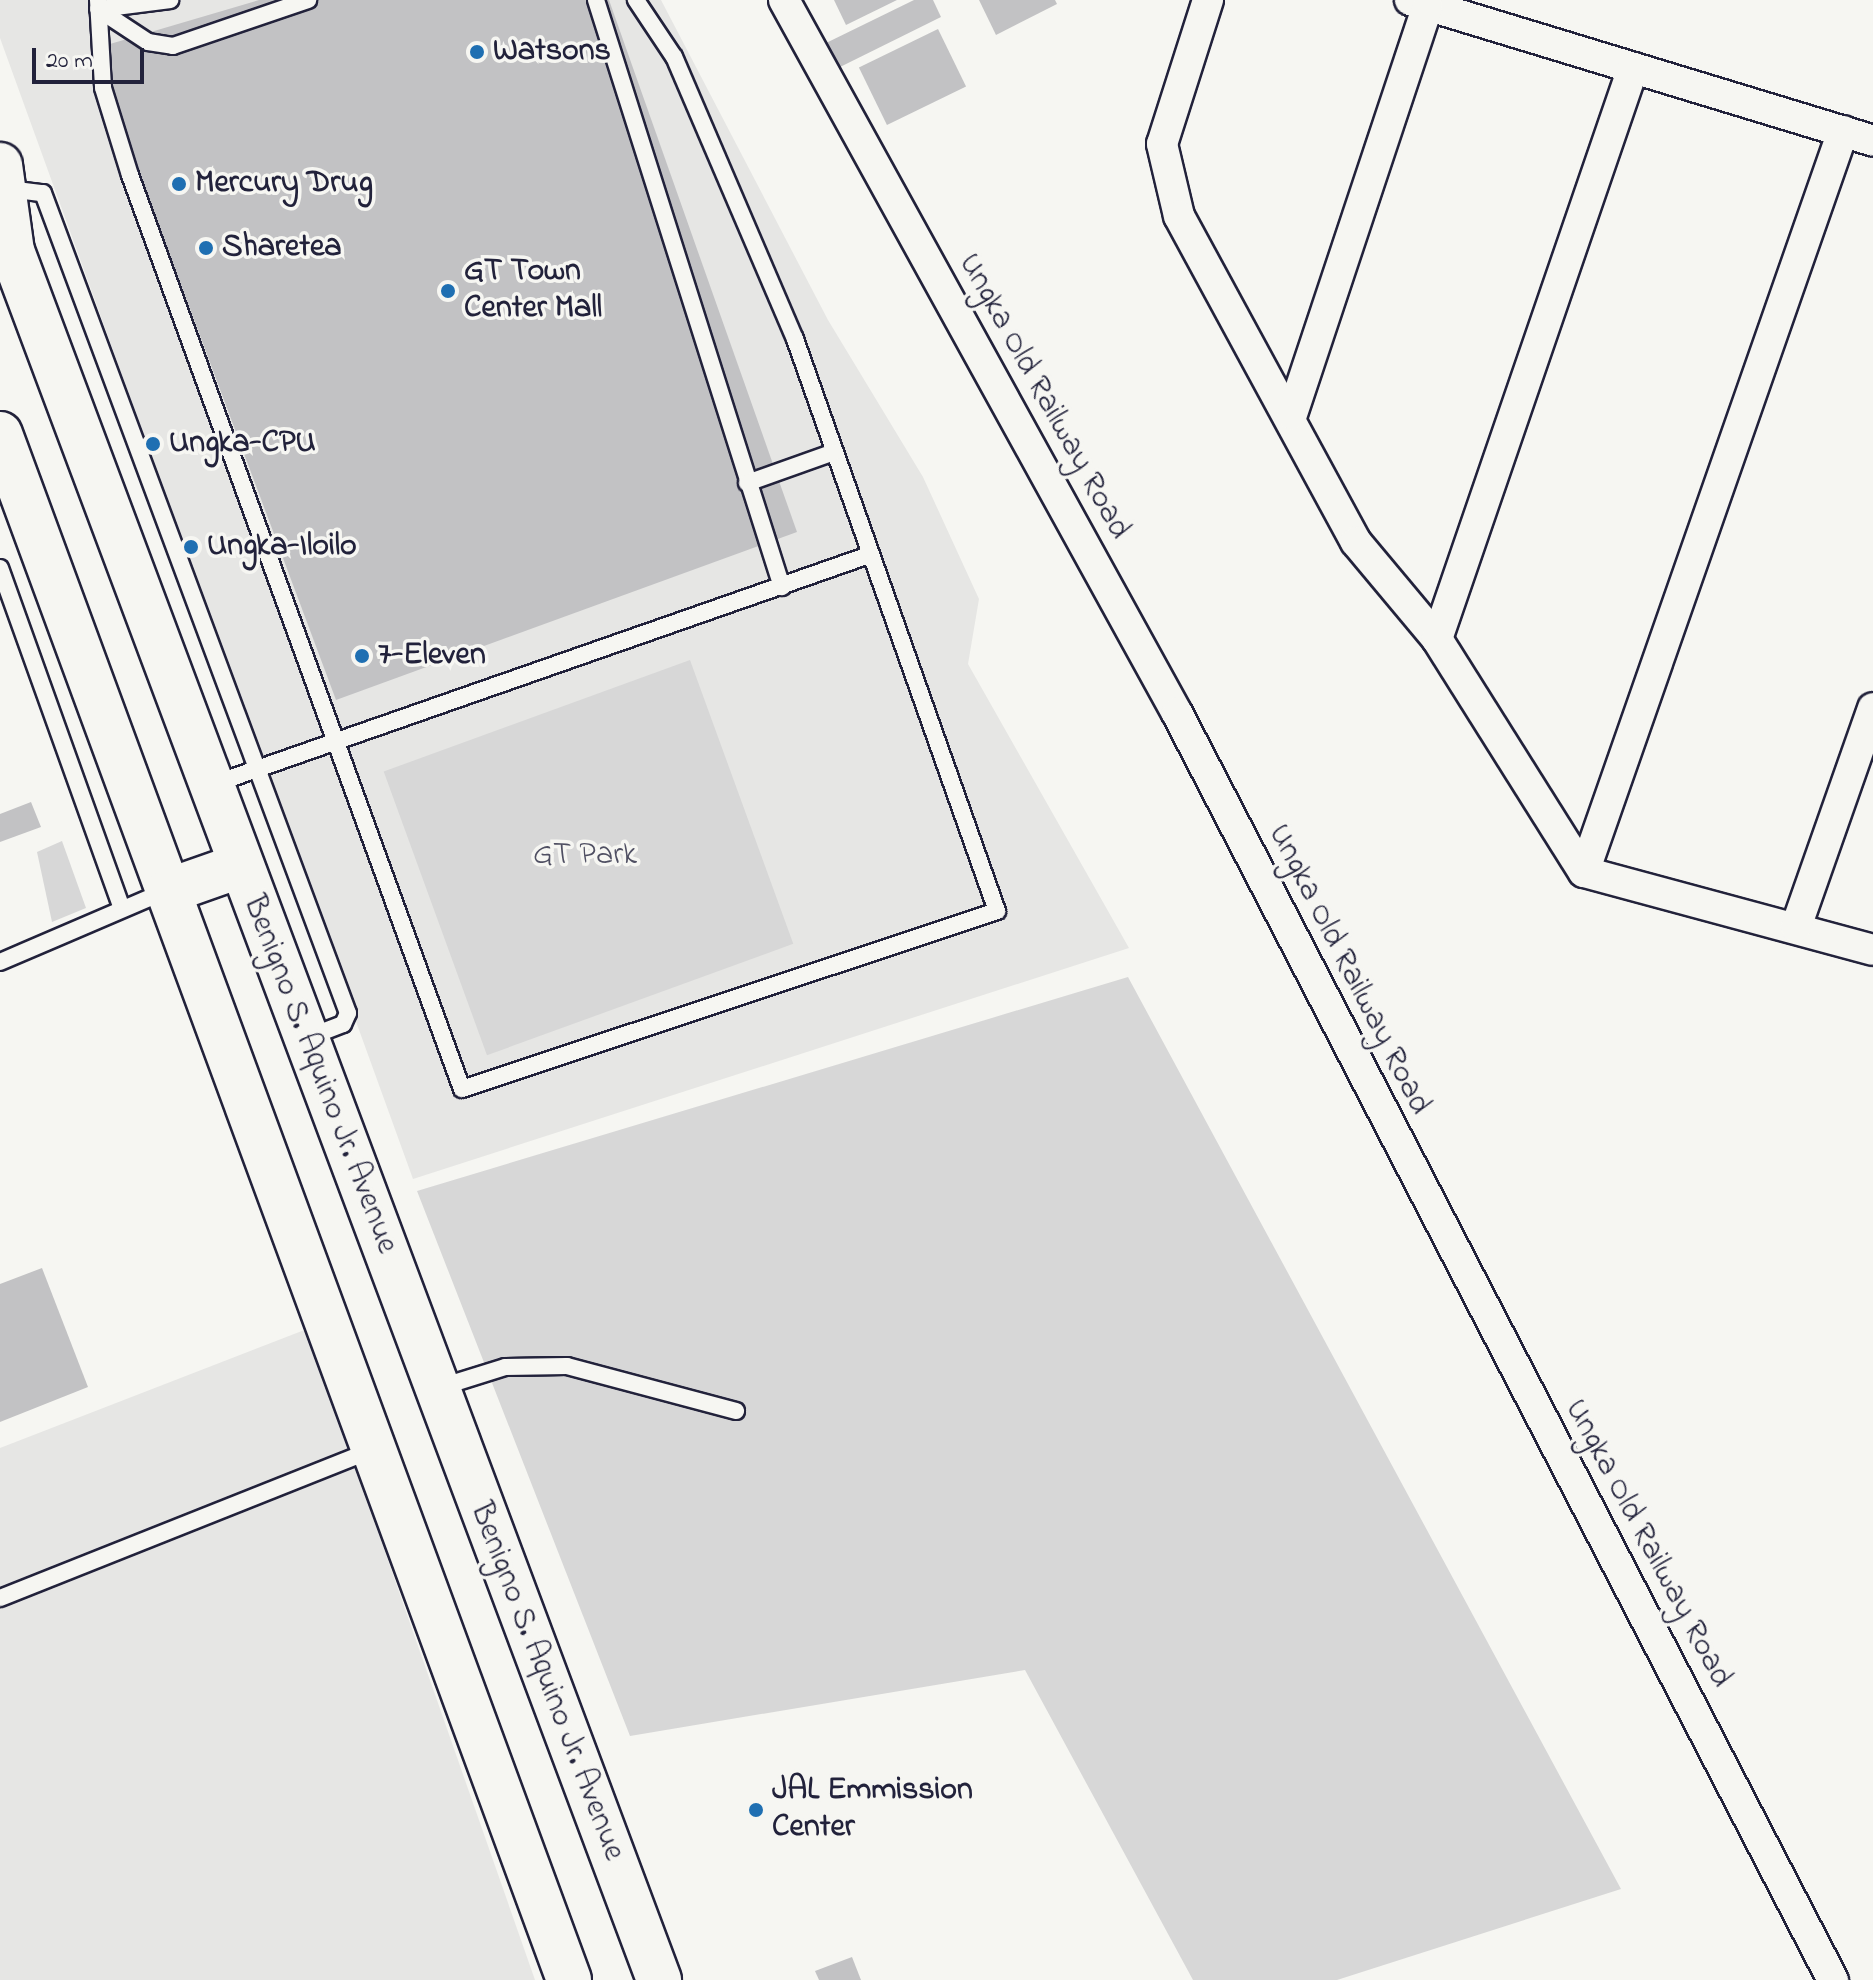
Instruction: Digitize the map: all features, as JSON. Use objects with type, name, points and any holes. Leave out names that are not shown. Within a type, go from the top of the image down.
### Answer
[{"type":"main road","name":"Benigno S. Aquino Jr. Avenue","points":[[4,177],[6,242],[207,786],[306,1038],[659,1980]]},
{"type":"main road","points":[[0,434],[569,1980]]},
{"type":"main road","points":[[168,891],[239,866]]},
{"type":"street","name":"Ungka Old Railway Road","points":[[784,0],[1177,713],[1833,1980]]},
{"type":"street","points":[[1208,0],[1171,101],[1164,173],[1179,216],[1292,414],[1356,542],[1437,639],[1584,872],[1873,950]]},
{"type":"street","points":[[1292,414],[1418,3],[1873,141]]},
{"type":"street","points":[[1437,639],[1633,68]]},
{"type":"street","points":[[1584,872],[1843,131]]},
{"type":"street","points":[[1796,927],[1873,708]]},
{"type":"lane","points":[[98,5],[170,0]]},
{"type":"lane","points":[[98,5],[148,42],[173,46],[308,0]]},
{"type":"lane","points":[[596,0],[782,587]]},
{"type":"lane","points":[[98,5],[103,88],[130,175],[338,739],[462,1089],[997,911],[834,452],[731,185],[674,57],[636,0]]},
{"type":"lane","points":[[4,177],[43,193],[348,1013],[343,1024],[306,1038]]},
{"type":"lane","points":[[747,483],[834,452]]},
{"type":"lane","points":[[207,786],[869,555]]},
{"type":"lane","points":[[0,568],[122,909]]},
{"type":"lane","points":[[0,962],[168,891]]},
{"type":"lane","points":[[437,1388],[505,1367],[567,1366],[736,1411]]},
{"type":"lane","points":[[0,1598],[373,1449]]},
{"type":"shaded area","points":[[0,0],[661,0],[828,320],[923,477],[979,599],[968,664],[1129,948],[413,1179],[0,38]]},
{"type":"shaded area","points":[[307,1329],[535,1980],[0,1980],[0,1448]]},
{"type":"green space","name":"GT Park","points":[[690,660],[793,944],[487,1055],[384,771]]},
{"type":"green space","points":[[62,841],[86,908],[52,922],[37,852]]},
{"type":"green space","points":[[1128,977],[1621,1889],[1337,1980],[1193,1980],[1025,1670],[630,1736],[417,1191]]},
{"type":"building","name":"GT Town Center Mall","points":[[259,0],[609,0],[797,532],[336,700],[93,49]]},
{"type":"building","points":[[834,0],[897,0],[846,25]]},
{"type":"building","points":[[914,0],[933,0],[941,17],[836,69],[824,44]]},
{"type":"building","points":[[979,0],[1055,0],[1057,4],[996,35]]},
{"type":"building","points":[[938,29],[966,87],[887,125],[859,68]]},
{"type":"building","points":[[31,802],[41,827],[0,842],[0,814]]},
{"type":"building","points":[[42,1268],[88,1387],[0,1422],[0,1284]]},
{"type":"building","points":[[852,1957],[861,1980],[819,1980],[815,1971]]},
{"type":"place","name":"Watsons","points":[[477,52]]},
{"type":"place","name":"Mercury Drug","points":[[179,184]]},
{"type":"place","name":"Sharetea","points":[[206,248]]},
{"type":"place","name":"GT Town Center Mall","points":[[448,291]]},
{"type":"place","name":"Ungka-CPU","points":[[153,444]]},
{"type":"place","name":"Ungka-Iloilo","points":[[191,547]]},
{"type":"place","name":"7-Eleven","points":[[362,656]]},
{"type":"place","name":"JAL Emmission Center","points":[[756,1810]]}]
